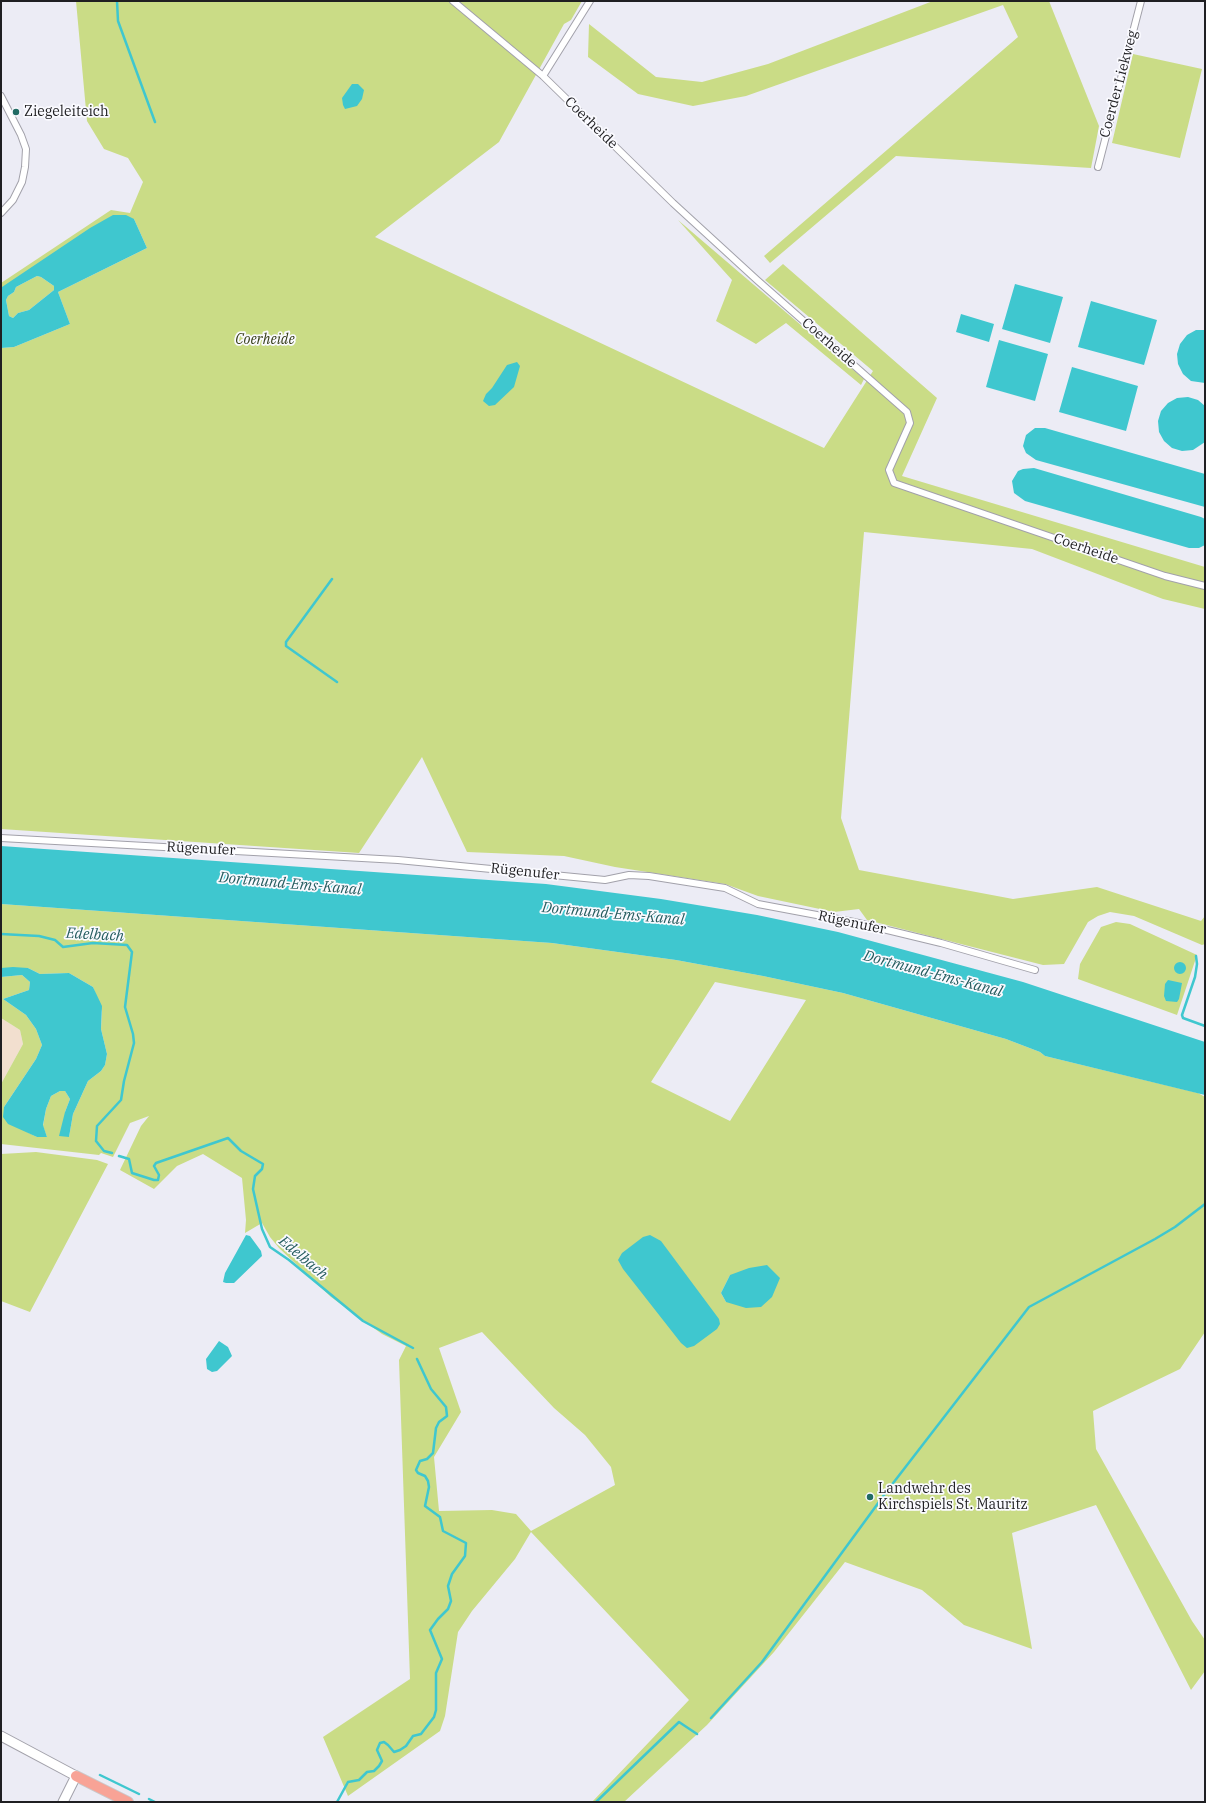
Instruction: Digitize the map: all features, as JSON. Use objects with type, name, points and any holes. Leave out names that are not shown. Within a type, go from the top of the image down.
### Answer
[{"type":"main road","points":[[1,1736],[128,1802]]},
{"type":"main road","points":[[63,1802],[76,1776]]},
{"type":"street","name":"Coerheide","points":[[453,1],[543,76],[673,203],[756,280],[907,412],[910,423],[889,470],[894,483],[1165,576],[1205,586]]},
{"type":"street","points":[[543,76],[590,1]]},
{"type":"street","name":"Coerder Liekweg","points":[[1098,167],[1141,1]]},
{"type":"street","points":[[1,96],[3,105],[21,135],[26,149],[22,182],[16,194],[1,214]]},
{"type":"street","name":"Rügenufer","points":[[1,838],[398,860],[605,880],[629,874],[649,876],[725,888],[758,904],[854,922],[941,943],[1035,970]]},
{"type":"shaded area","points":[[1,1018],[20,1030],[23,1044],[1,1084]]},
{"type":"green space","points":[[76,1],[582,1],[571,20],[564,24],[499,142],[375,237],[824,448],[873,371],[765,280],[783,264],[937,398],[902,476],[1205,567],[1205,609],[1163,599],[1032,549],[864,532],[841,818],[859,870],[1013,899],[1097,887],[1201,921],[1205,916],[1205,944],[1202,945],[1134,916],[1110,912],[1098,916],[1088,922],[1064,964],[1043,965],[867,920],[859,909],[834,912],[758,896],[725,884],[615,867],[564,856],[467,852],[422,757],[359,853],[1,829],[1,348],[14,347],[70,324],[58,292],[147,248],[134,219],[3,287],[1,290],[1,283],[111,210],[130,213],[143,182],[128,158],[104,149],[87,121]]},
{"type":"green space","points":[[933,1],[1049,1],[1099,126],[1091,168],[896,156],[770,263],[764,256],[1018,37],[1003,5],[746,96],[693,106],[638,94],[588,57],[589,24],[656,77],[702,82],[768,64]]},
{"type":"green space","points":[[1133,54],[1202,69],[1180,158],[1112,143]]},
{"type":"green space","points":[[678,220],[864,379],[861,385],[786,323],[756,344],[716,321],[732,280]]},
{"type":"green space","points":[[37,276],[54,286],[54,290],[29,310],[18,313],[13,318],[9,316],[6,300],[8,296],[14,292],[16,287]]},
{"type":"green space","points":[[1,904],[552,943],[676,960],[843,993],[1006,1039],[1040,1052],[1045,1056],[1198,1093],[1205,1097],[1205,1332],[1180,1369],[1093,1411],[1096,1449],[1192,1621],[1205,1640],[1205,1671],[1191,1690],[1096,1505],[1012,1533],[1032,1649],[964,1625],[922,1590],[845,1562],[774,1652],[707,1725],[624,1802],[592,1802],[689,1700],[531,1532],[515,1559],[472,1611],[458,1632],[445,1716],[440,1731],[348,1796],[323,1737],[410,1679],[399,1360],[406,1346],[382,1334],[331,1297],[279,1248],[270,1237],[262,1223],[245,1233],[246,1220],[242,1178],[203,1154],[177,1166],[154,1189],[120,1170],[141,1126],[149,1116],[130,1123],[113,1157],[101,1153],[99,1155],[1,1144],[1,1084],[23,1044],[20,1030],[1,1018],[1,977],[22,975],[30,982],[29,990],[3,999],[26,1015],[36,1029],[42,1045],[36,1059],[4,1107],[27,1132],[37,1137],[47,1137],[43,1126],[46,1109],[51,1096],[60,1091],[65,1091],[70,1099],[65,1112],[69,1137],[73,1114],[88,1081],[101,1071],[105,1065],[107,1054],[101,1029],[102,1011],[93,987],[69,973],[40,974],[28,968],[1,968]],"holes":[[[715,982],[806,1000],[730,1121],[651,1082]],[[730,1275],[726,1302],[721,1293]],[[482,1332],[554,1408],[585,1435],[611,1467],[615,1485],[531,1531],[516,1514],[492,1510],[439,1511],[434,1457],[461,1412],[439,1348]]]},
{"type":"green space","points":[[1116,922],[1130,924],[1197,955],[1177,1015],[1078,979],[1080,964],[1101,927]]},
{"type":"green space","points":[[36,1152],[97,1160],[108,1164],[30,1312],[1,1301],[1,1154]]},
{"type":"water","points":[[352,84],[358,84],[364,90],[362,99],[357,106],[345,109],[342,98]]},
{"type":"water","points":[[113,215],[126,215],[134,219],[147,248],[58,292],[70,324],[14,347],[1,348],[2,287],[90,228]],"holes":[[[37,276],[54,286],[54,290],[29,310],[18,313],[13,318],[9,316],[6,300],[8,296],[14,292],[16,287]]]},
{"type":"water","points":[[1015,284],[1063,297],[1050,343],[1002,329]]},
{"type":"water","points":[[1091,301],[1157,320],[1144,365],[1078,347]]},
{"type":"water","points":[[961,314],[994,324],[989,342],[956,332]]},
{"type":"water","points":[[1196,330],[1205,330],[1205,383],[1191,381],[1183,374],[1178,364],[1177,354],[1180,344],[1187,335]]},
{"type":"water","points":[[999,340],[1048,354],[1035,401],[986,387]]},
{"type":"water","points":[[517,362],[520,366],[514,387],[495,405],[489,406],[483,401],[486,394],[492,388],[507,365]]},
{"type":"water","points":[[1072,367],[1138,386],[1126,431],[1059,412]]},
{"type":"water","points":[[1188,397],[1198,400],[1205,406],[1205,442],[1193,450],[1182,451],[1172,448],[1164,441],[1159,432],[1158,421],[1161,411],[1168,403],[1177,398]]},
{"type":"water","points":[[1035,428],[1045,428],[1205,474],[1205,507],[1036,460],[1026,453],[1023,446],[1026,435]]},
{"type":"water","points":[[1034,468],[1201,517],[1205,519],[1205,545],[1199,548],[1189,548],[1025,501],[1014,493],[1012,481],[1018,471]]},
{"type":"water","name":"Dortmund-Ems-Kanal","points":[[1,846],[546,884],[661,899],[757,915],[838,932],[1023,982],[1205,1042],[1205,1095],[1045,1056],[1040,1052],[1006,1039],[843,993],[676,960],[552,943],[1,904]]},
{"type":"water","points":[[1180,962],[1184,964],[1186,968],[1184,972],[1180,974],[1176,972],[1174,968],[1176,964]]},
{"type":"water","points":[[1,968],[28,968],[40,974],[69,973],[93,987],[102,1006],[101,1029],[107,1054],[105,1065],[101,1071],[88,1081],[73,1114],[69,1137],[59,1136],[70,1099],[65,1091],[60,1091],[51,1096],[46,1109],[43,1125],[47,1137],[37,1137],[8,1124],[3,1117],[4,1107],[36,1059],[42,1045],[36,1029],[26,1015],[3,999],[29,990],[30,982],[22,975],[1,977]]},
{"type":"water","points":[[1168,980],[1182,983],[1177,1002],[1166,1001],[1164,996],[1165,984]]},
{"type":"water","points":[[246,1235],[250,1236],[261,1251],[262,1256],[234,1283],[223,1282],[225,1273]]},
{"type":"water","points":[[650,1235],[661,1241],[719,1319],[720,1324],[717,1329],[694,1346],[687,1348],[681,1343],[623,1269],[618,1260],[622,1253],[643,1237]]},
{"type":"water","points":[[767,1265],[780,1278],[772,1297],[761,1307],[746,1308],[726,1302],[721,1293],[730,1275],[749,1268]]},
{"type":"water","points":[[219,1341],[228,1347],[232,1356],[217,1371],[212,1372],[207,1369],[206,1359]]},
{"type":"waterway","points":[[117,1],[118,21],[155,122]]},
{"type":"waterway","points":[[332,579],[286,642],[286,646],[337,682]]},
{"type":"waterway","name":"Edelbach","points":[[1,934],[39,936],[55,940],[63,947],[93,943],[127,945],[132,952],[125,1007],[133,1034],[134,1043],[124,1081],[121,1100],[97,1126],[96,1141],[104,1151],[112,1153]]},
{"type":"waterway","points":[[1196,956],[1197,964],[1195,977],[1182,1015],[1183,1018],[1205,1026]]},
{"type":"waterway","name":"Edelbach","points":[[119,1156],[129,1159],[132,1173],[158,1180],[159,1175],[154,1166],[156,1163],[228,1138],[241,1151],[263,1164],[262,1169],[255,1176],[253,1189],[262,1229],[270,1247],[289,1260],[363,1321],[413,1348]]},
{"type":"waterway","points":[[711,1718],[762,1662],[887,1491],[1029,1307],[1155,1239],[1175,1227],[1205,1204]]},
{"type":"waterway","name":"Edelbach","points":[[337,1802],[348,1782],[359,1780],[367,1772],[374,1771],[379,1766],[382,1761],[377,1750],[380,1743],[384,1742],[394,1752],[400,1750],[406,1746],[413,1736],[421,1734],[434,1717],[436,1710],[436,1673],[442,1659],[430,1630],[448,1609],[451,1601],[448,1586],[452,1574],[465,1556],[466,1543],[443,1531],[440,1517],[425,1506],[429,1487],[428,1481],[425,1476],[418,1473],[416,1470],[420,1461],[427,1459],[433,1453],[436,1428],[439,1422],[447,1416],[446,1407],[431,1389],[417,1359]]},
{"type":"waterway","points":[[596,1802],[679,1722],[697,1734]]},
{"type":"waterway","points":[[100,1775],[139,1794]]},
{"type":"waterway","points":[[149,1799],[155,1802]]},
{"type":"place","name":"Ziegeleiteich","points":[[16,112]]},
{"type":"place","name":"Landwehr des Kirchspiels St. Mauritz","points":[[870,1497]]}]
